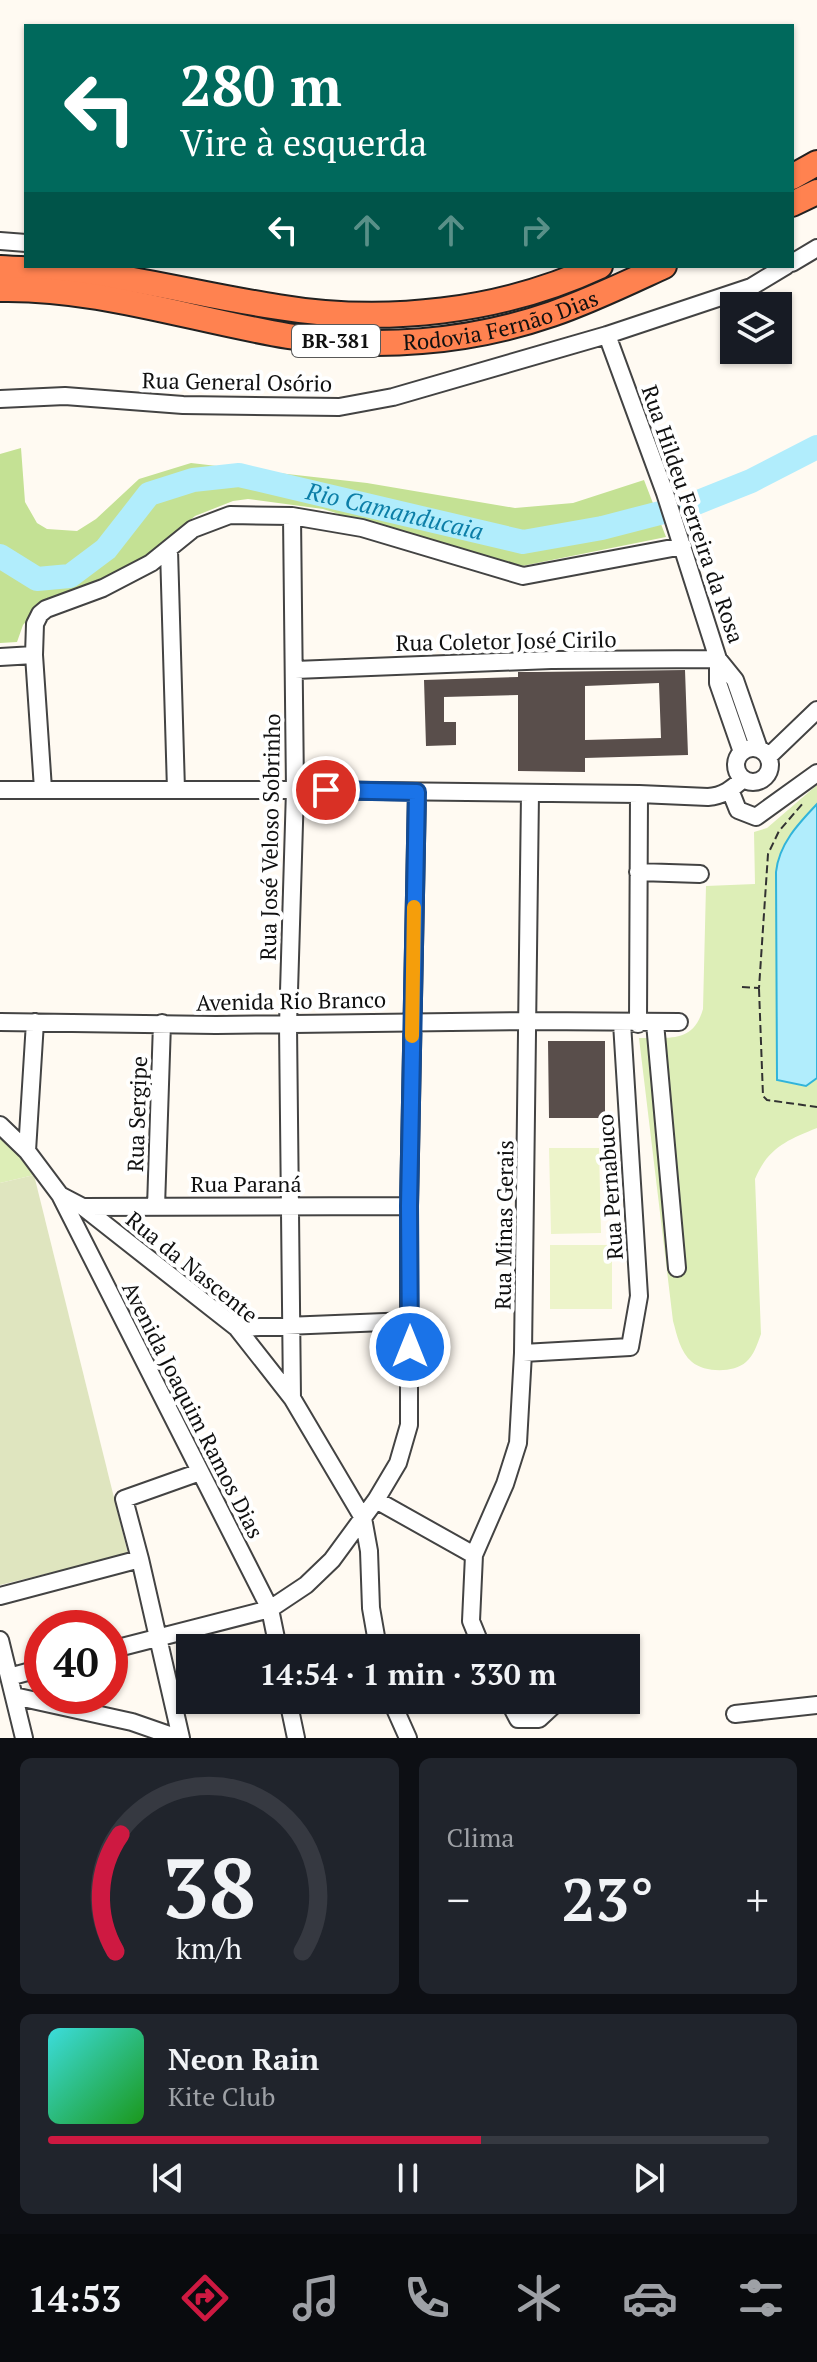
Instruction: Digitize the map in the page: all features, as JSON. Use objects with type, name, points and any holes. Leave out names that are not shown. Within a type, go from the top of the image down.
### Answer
[{"type":"highway","points":[[794,176],[817,163]]},
{"type":"highway","points":[[794,203],[817,192]]},
{"type":"highway","name":"Rodovia Fernão Dias","points":[[0,268],[96,270],[281,308],[356,315],[495,303],[595,268]]},
{"type":"highway","name":"Rodovia Fernão Dias","points":[[0,289],[70,292],[289,336],[393,343],[446,339],[553,314],[659,268]]},
{"type":"highway","points":[[0,307],[70,292]]},
{"type":"street","points":[[0,241],[24,243]]},
{"type":"street","points":[[794,262],[817,248]]},
{"type":"street","name":"Rua General Osório","points":[[0,399],[65,396],[183,405],[339,407],[393,397],[607,335],[751,287],[783,268]]},
{"type":"street","name":"Rua Hildeu Ferreira da Rosa","points":[[607,335],[665,493],[718,659],[735,680],[764,753]]},
{"type":"street","points":[[43,789],[34,655],[35,624],[40,614],[103,588],[169,550],[193,529],[230,515],[292,516],[362,528],[523,576],[683,546]]},
{"type":"street","name":"Rua José Veloso Sobrinho","points":[[292,516],[295,790],[288,1025],[292,1398]]},
{"type":"street","points":[[169,550],[176,790]]},
{"type":"street","points":[[0,657],[34,655]]},
{"type":"street","points":[[718,659],[718,683],[742,752]]},
{"type":"street","name":"Rua Coletor José Cirilo","points":[[295,670],[551,660],[718,659]]},
{"type":"street","points":[[764,753],[817,710]]},
{"type":"street","points":[[764,753],[749,748],[742,752],[735,764],[738,810],[756,817],[817,773]]},
{"type":"street","points":[[0,790],[295,790],[717,797],[737,785],[764,778],[770,769],[764,753]]},
{"type":"street","points":[[128,1645],[270,1609],[306,1585],[332,1560],[376,1500],[398,1463],[409,1425],[409,1206],[417,792]]},
{"type":"street","name":"Rua Minas Gerais","points":[[476,1634],[471,1621],[474,1555],[505,1484],[518,1443],[523,1353],[530,793]]},
{"type":"street","points":[[639,794],[638,1023],[677,1268]]},
{"type":"street","points":[[638,872],[700,874]]},
{"type":"street","name":"Avenida Rio Branco","points":[[0,1022],[288,1025],[412,1021],[679,1022]]},
{"type":"street","points":[[27,1151],[35,1022]]},
{"type":"street","name":"Rua Sergipe","points":[[156,1207],[162,1023]]},
{"type":"street","name":"Rua Pernabuco","points":[[523,1353],[630,1347],[639,1296],[638,1023]]},
{"type":"street","name":"Rua da Nascente","points":[[0,1125],[27,1151],[60,1195],[83,1207],[237,1328],[292,1398],[363,1518],[369,1551],[371,1608],[376,1634]]},
{"type":"street","name":"Avenida Joaquim Ramos Dias","points":[[60,1195],[270,1609],[275,1634]]},
{"type":"street","name":"Rua Paraná","points":[[83,1207],[409,1206]]},
{"type":"street","points":[[237,1328],[410,1321]]},
{"type":"street","points":[[14,1696],[132,1722],[179,1738],[159,1636],[124,1499],[200,1472]]},
{"type":"street","points":[[376,1500],[474,1555]]},
{"type":"street","points":[[0,1596],[140,1559]]},
{"type":"street","points":[[0,1640],[24,1738]]},
{"type":"street","points":[[9,1677],[24,1673]]},
{"type":"street","points":[[735,1714],[817,1705]]},
{"type":"street","points":[[291,1714],[296,1738]]},
{"type":"street","points":[[397,1714],[408,1738]]},
{"type":"street","points":[[515,1714],[518,1719],[539,1719],[544,1714]]},
{"type":"path","points":[[810,797],[779,831],[768,854],[759,988],[763,1096],[767,1100],[817,1107]]},
{"type":"path","points":[[742,987],[759,988]]},
{"type":"green space","points":[[21,448],[25,502],[37,523],[47,529],[77,531],[96,519],[139,479],[191,463],[367,483],[515,508],[573,503],[644,480],[666,537],[522,566],[482,559],[323,509],[248,499],[233,501],[195,516],[143,560],[42,604],[23,625],[17,642],[0,643],[0,454]]},
{"type":"green space","points":[[817,785],[817,1128],[772,1152],[755,1179],[761,1334],[753,1353],[741,1366],[712,1370],[698,1366],[688,1358],[673,1321],[639,1038],[678,1036],[693,1028],[699,1020],[703,1009],[706,886],[755,884],[754,832],[767,828]]},
{"type":"green space","points":[[0,1136],[21,1156],[34,1175],[0,1183]]},
{"type":"green space","points":[[549,1148],[599,1148],[601,1233],[551,1234]]},
{"type":"green space","points":[[34,1175],[128,1554],[0,1585],[0,1183]]},
{"type":"green space","points":[[550,1245],[612,1245],[612,1309],[550,1309]]},
{"type":"water","points":[[817,804],[817,1078],[806,1086],[777,1080],[776,872],[785,843]]},
{"type":"building","points":[[685,670],[688,755],[585,758],[585,772],[518,771],[518,695],[444,697],[444,722],[456,722],[456,745],[426,746],[424,680],[518,677],[518,672]],"holes":[[[659,683],[661,738],[585,740],[585,686]]]},
{"type":"building","points":[[548,1041],[605,1041],[605,1118],[549,1118]]},
{"type":"waterway","name":"Rio Camanducaia","points":[[0,556],[37,579],[70,576],[106,549],[149,494],[193,480],[239,475],[523,542],[602,528],[691,505],[751,481],[817,447]]},
{"type":"slow traffic","points":[[412,1036],[414,907]]},
{"type":"route","points":[[326,790],[417,792],[409,1206],[410,1347]]}]
